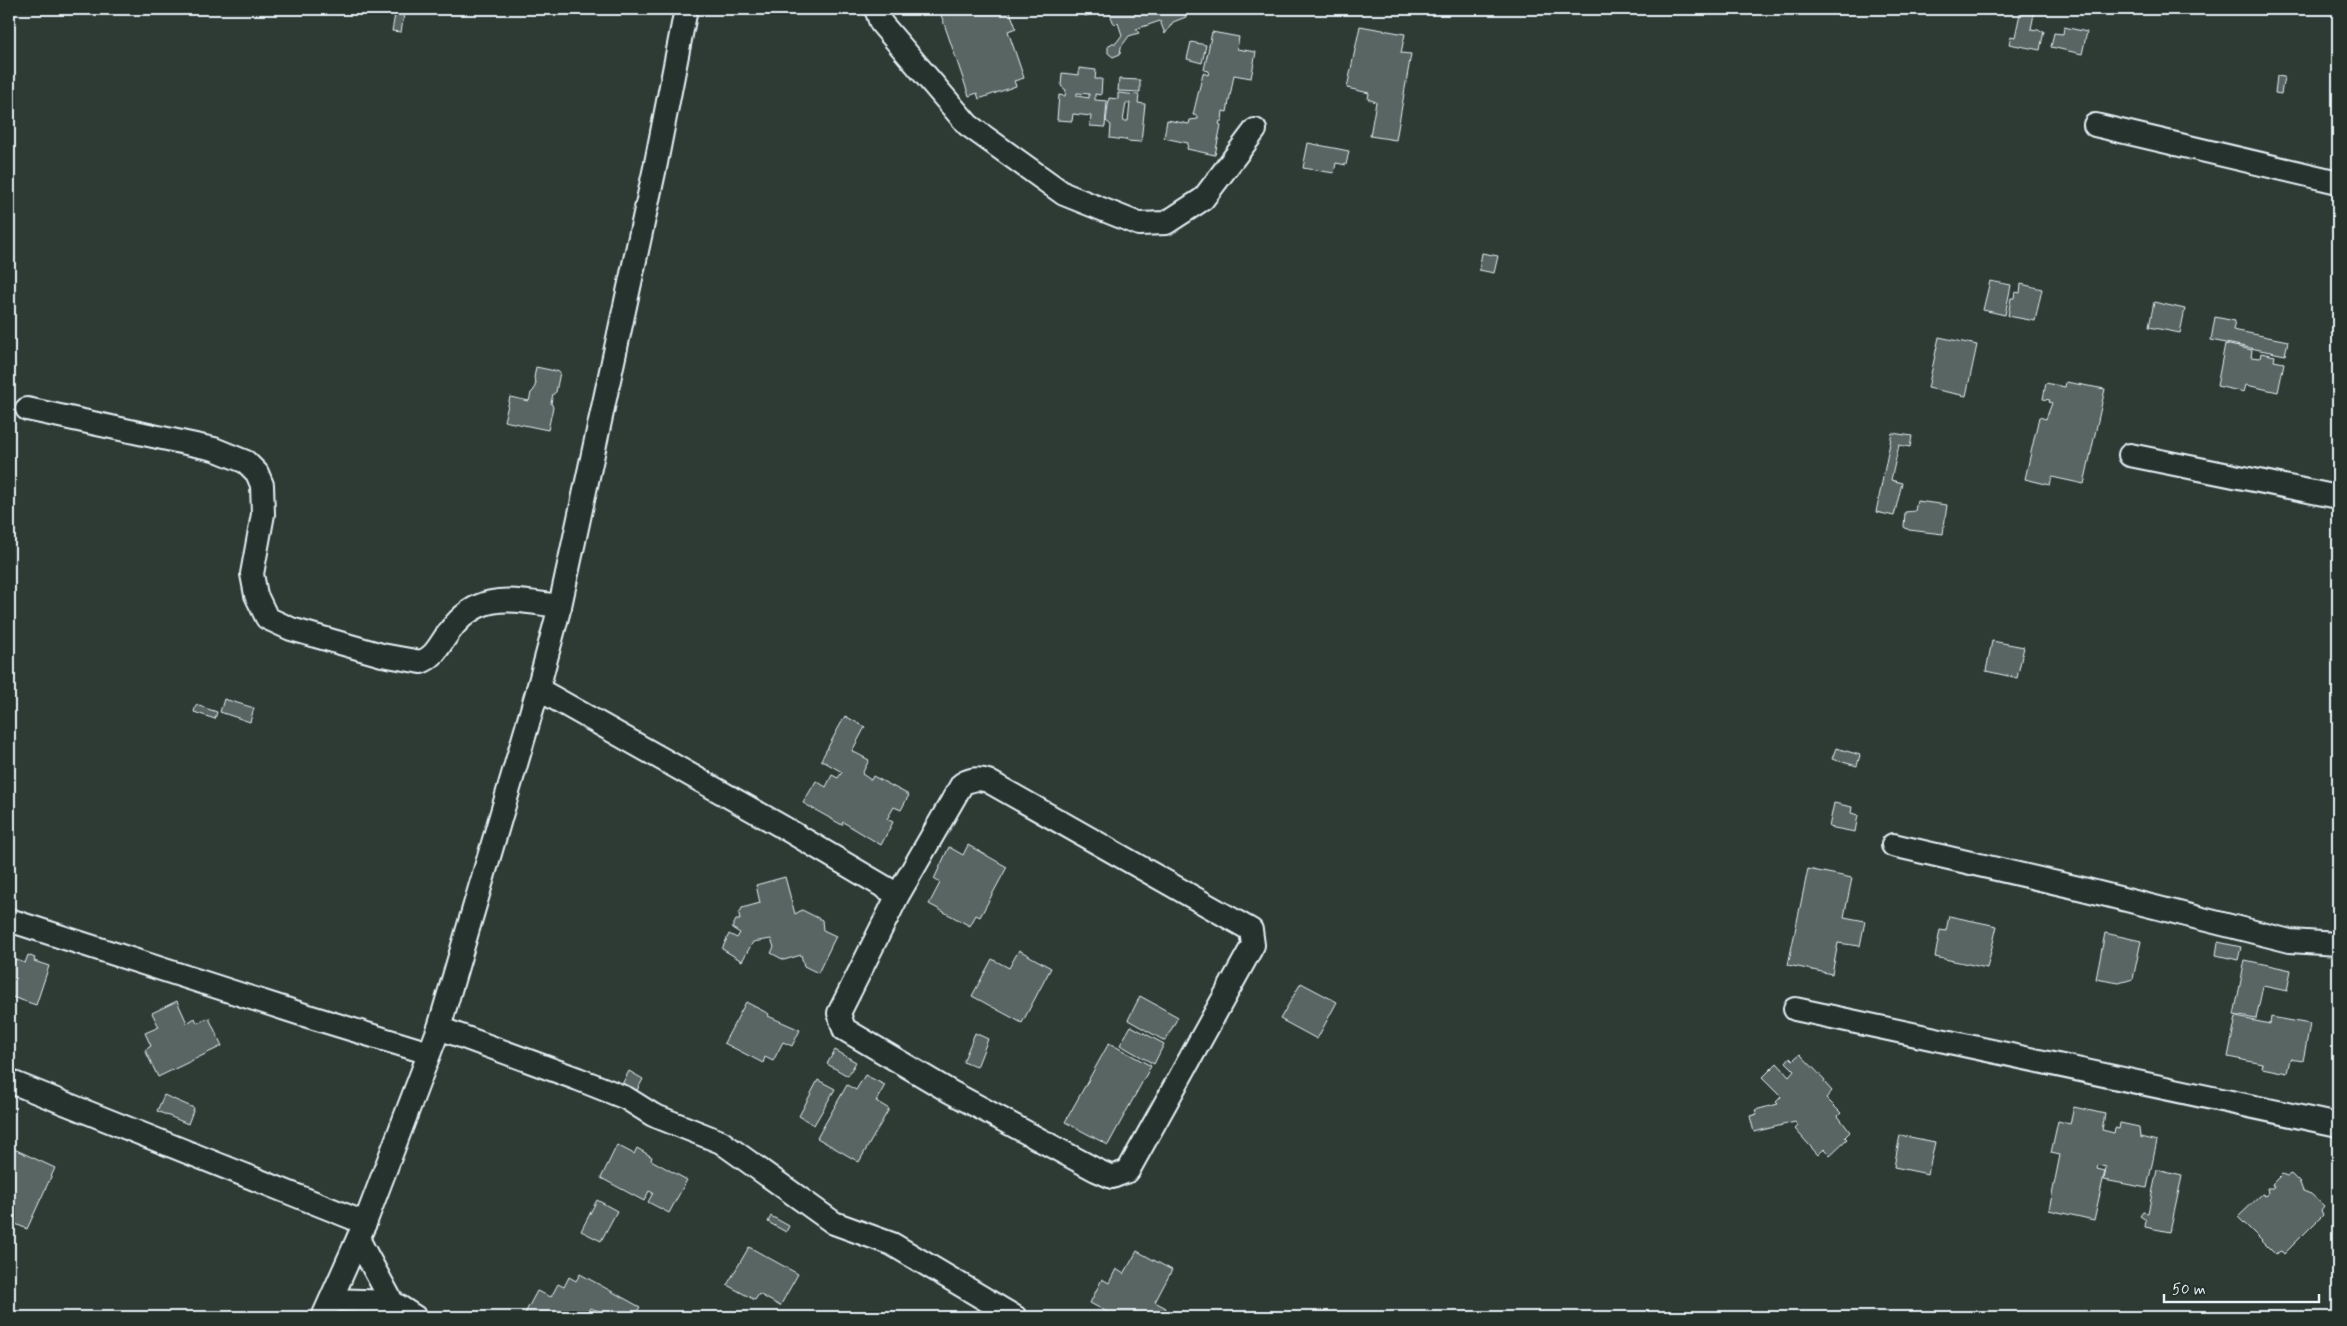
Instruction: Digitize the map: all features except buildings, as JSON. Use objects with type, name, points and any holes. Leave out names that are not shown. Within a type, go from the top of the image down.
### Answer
[{"type":"street","points":[[392,1302],[327,1308],[362,1231],[439,1028],[538,689],[560,606],[654,172],[686,9]]},
{"type":"street","points":[[876,9],[881,23],[968,126],[1064,194],[1139,224],[1166,223],[1203,199],[1255,130]]},
{"type":"street","points":[[2095,125],[2338,182]]},
{"type":"street","points":[[27,409],[214,449],[246,462],[257,473],[262,485],[264,514],[252,574],[256,595],[267,618],[291,629],[382,655],[421,662],[436,652],[449,632],[468,610],[486,602],[508,600],[560,606]]},
{"type":"street","points":[[2130,455],[2338,497]]},
{"type":"street","points":[[538,689],[781,826],[898,895]]},
{"type":"street","points":[[979,779],[996,786],[1251,930],[1253,945],[1128,1171],[1112,1178],[950,1091],[844,1029],[839,1013],[898,895],[962,784],[969,780],[979,779]]},
{"type":"street","points":[[1893,845],[2083,889],[2290,941],[2338,944]]},
{"type":"street","points":[[9,920],[429,1053]]},
{"type":"street","points":[[1795,1009],[2338,1124]]},
{"type":"street","points":[[439,1028],[626,1098],[660,1118],[721,1142],[834,1223],[892,1244],[1015,1317]]},
{"type":"street","points":[[9,1081],[362,1231],[392,1302],[415,1317]]}]
